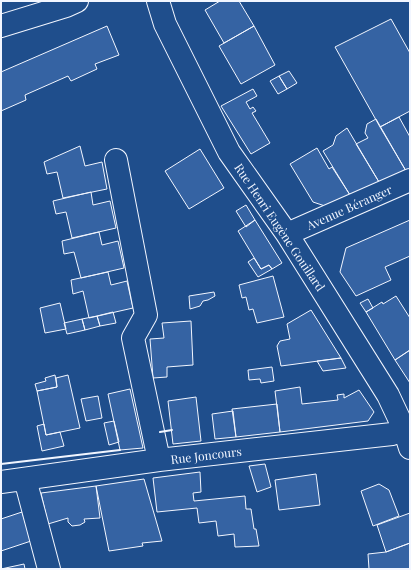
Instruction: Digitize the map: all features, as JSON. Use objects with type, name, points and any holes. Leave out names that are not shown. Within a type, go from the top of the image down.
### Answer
[{"type":"street","points":[[1,26],[66,6],[77,1]]},
{"type":"street","name":"Rue Henri Eugène Gouillard","points":[[158,1],[165,24],[229,152],[287,234],[388,396],[408,435]]},
{"type":"street","points":[[116,160],[146,315],[133,338],[159,460]]},
{"type":"street","name":"Avenue Béranger","points":[[287,234],[410,180]]},
{"type":"street","name":"Rue Joncours","points":[[1,482],[159,460],[392,434],[408,435]]},
{"type":"street","points":[[25,479],[49,569]]},
{"type":"building","points":[[220,1],[239,1],[254,26],[224,43],[205,10]]},
{"type":"building","points":[[391,19],[410,53],[410,111],[380,127],[335,47]]},
{"type":"building","points":[[107,26],[119,55],[95,64],[97,69],[71,81],[68,76],[25,95],[26,100],[1,111],[1,72]]},
{"type":"building","points":[[254,26],[275,65],[241,84],[219,46]]},
{"type":"building","points":[[289,71],[297,83],[287,89],[279,76]]},
{"type":"building","points":[[279,76],[287,89],[278,94],[270,81]]},
{"type":"building","points":[[253,89],[257,96],[246,102],[250,109],[253,107],[256,111],[252,113],[270,143],[251,154],[221,106]]},
{"type":"building","points":[[399,117],[410,137],[410,169],[406,171],[380,127]]},
{"type":"building","points":[[376,119],[406,171],[379,182],[356,144],[368,138],[365,133],[367,124]]},
{"type":"building","points":[[347,128],[379,182],[350,195],[323,151],[333,145],[336,136]]},
{"type":"building","points":[[80,146],[85,166],[102,162],[107,189],[63,198],[57,172],[47,174],[44,162]]},
{"type":"building","points":[[317,148],[329,169],[332,167],[350,195],[325,206],[313,202],[290,164]]},
{"type":"building","points":[[200,149],[224,188],[189,209],[165,171]]},
{"type":"building","points":[[91,192],[93,205],[110,201],[116,228],[72,238],[66,212],[56,214],[53,201]]},
{"type":"building","points":[[246,205],[255,220],[246,227],[236,211]]},
{"type":"building","points":[[255,220],[282,263],[272,269],[269,265],[261,269],[238,231]]},
{"type":"building","points":[[410,220],[410,256],[385,267],[391,280],[356,296],[340,272],[346,248]]},
{"type":"building","points":[[99,232],[102,245],[118,241],[124,268],[81,278],[74,252],[64,254],[62,241]]},
{"type":"building","points":[[254,258],[261,269],[269,265],[272,269],[258,277],[248,262]]},
{"type":"building","points":[[108,272],[111,285],[127,281],[133,308],[89,318],[83,291],[73,294],[71,280]]},
{"type":"building","points":[[273,276],[284,317],[257,323],[253,309],[249,310],[246,297],[242,298],[239,285]]},
{"type":"building","points":[[214,292],[215,296],[203,301],[200,306],[190,309],[189,296]]},
{"type":"building","points":[[396,296],[410,318],[410,350],[395,360],[366,312],[382,302],[383,304]]},
{"type":"building","points":[[368,299],[373,308],[366,312],[360,303]]},
{"type":"building","points":[[60,303],[66,329],[45,333],[40,308]]},
{"type":"building","points":[[311,310],[341,358],[281,366],[277,346],[280,341],[290,339],[287,324]]},
{"type":"building","points":[[113,312],[116,323],[100,326],[97,316]]},
{"type":"building","points":[[97,316],[100,326],[85,330],[82,319]]},
{"type":"building","points":[[82,319],[85,330],[67,334],[64,323]]},
{"type":"building","points":[[191,321],[193,365],[167,367],[167,377],[153,378],[150,339],[164,338],[162,323]]},
{"type":"building","points":[[410,350],[410,383],[395,360]]},
{"type":"building","points":[[341,358],[346,368],[323,371],[317,361]]},
{"type":"building","points":[[272,367],[274,381],[261,383],[260,379],[249,380],[248,370]]},
{"type":"building","points":[[55,375],[57,387],[37,391],[35,384],[46,381],[45,378]]},
{"type":"building","points":[[68,375],[80,428],[46,435],[37,391],[57,387],[56,378]]},
{"type":"building","points":[[300,387],[302,404],[338,400],[337,395],[344,394],[344,398],[359,390],[374,412],[368,421],[280,432],[275,391]]},
{"type":"building","points":[[130,389],[143,448],[120,450],[108,394]]},
{"type":"building","points":[[98,396],[102,418],[86,421],[81,399]]},
{"type":"building","points":[[196,397],[201,441],[173,444],[168,401]]},
{"type":"building","points":[[277,404],[280,432],[236,437],[232,409]]},
{"type":"building","points":[[233,411],[236,437],[215,439],[212,414]]},
{"type":"building","points":[[114,421],[119,442],[109,445],[104,423]]},
{"type":"building","points":[[44,424],[46,435],[60,432],[64,446],[42,451],[37,426]]},
{"type":"building","points":[[265,464],[271,487],[257,492],[249,466]]},
{"type":"building","points":[[200,472],[201,492],[193,493],[194,501],[245,496],[246,509],[251,509],[254,529],[256,529],[259,546],[235,547],[234,534],[218,536],[216,521],[199,523],[197,508],[157,512],[153,478]]},
{"type":"building","points":[[316,474],[320,505],[279,510],[275,480]]},
{"type":"building","points":[[144,479],[162,541],[142,543],[143,546],[109,551],[96,486]]},
{"type":"building","points":[[379,484],[389,490],[399,516],[373,526],[361,491]]},
{"type":"building","points":[[96,486],[100,518],[84,519],[85,522],[80,525],[72,526],[68,522],[68,518],[48,524],[41,493]]},
{"type":"building","points":[[22,512],[31,541],[1,551],[1,519]]},
{"type":"building","points":[[410,513],[410,543],[386,552],[377,525]]},
{"type":"building","points":[[410,543],[410,569],[369,569],[368,554],[386,552]]},
{"type":"building","points":[[24,564],[25,569],[1,569]]},
{"type":"wall","points":[[160,432],[172,430]]},
{"type":"wall","points":[[1,464],[120,450]]}]
